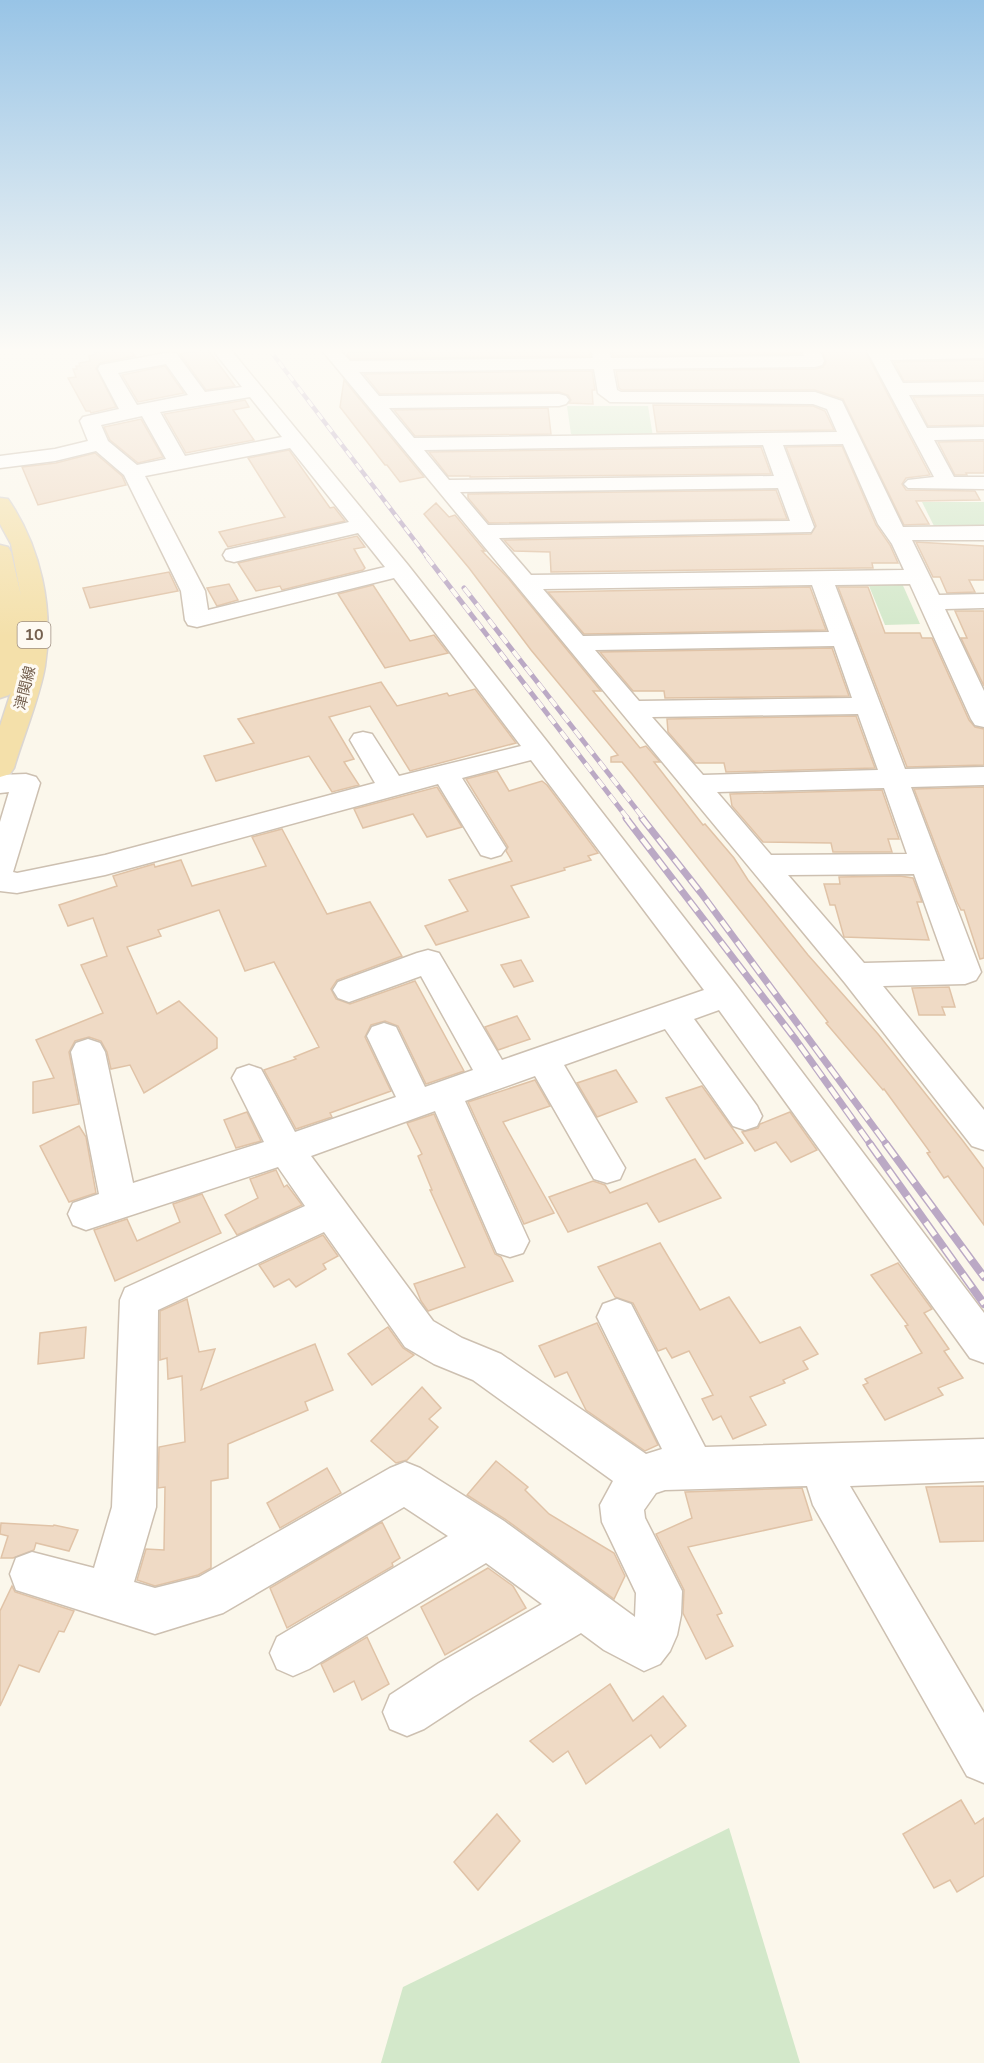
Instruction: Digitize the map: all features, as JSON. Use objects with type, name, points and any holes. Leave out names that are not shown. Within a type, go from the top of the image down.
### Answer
[{"type":"main road","name":"津関線","points":[[0,504],[25,554],[32,587],[34,624],[32,667],[0,768]]},
{"type":"main road","name":"津関線","points":[[0,552],[10,594],[11,627],[6,671],[0,690]]},
{"type":"street","points":[[0,462],[55,455],[94,445]]},
{"type":"street","points":[[101,445],[133,472],[193,591],[197,620],[400,570]]},
{"type":"street","points":[[165,445],[179,464]]},
{"type":"street","points":[[133,472],[273,445]]},
{"type":"street","points":[[298,445],[400,570],[726,995],[984,1345]]},
{"type":"street","points":[[411,445],[856,975],[984,1136]]},
{"type":"street","points":[[565,445],[571,484]]},
{"type":"street","points":[[483,532],[803,527],[773,445]]},
{"type":"street","points":[[853,445],[889,524],[930,602],[973,670],[984,719]]},
{"type":"street","points":[[927,445],[947,483]]},
{"type":"street","points":[[443,486],[786,482]]},
{"type":"street","points":[[915,484],[984,483]]},
{"type":"street","points":[[234,555],[363,525]]},
{"type":"street","points":[[896,534],[984,533]]},
{"type":"street","points":[[524,582],[917,577]]},
{"type":"street","points":[[821,578],[965,972],[856,975]]},
{"type":"street","points":[[930,602],[984,601]]},
{"type":"street","points":[[576,643],[842,639]]},
{"type":"street","points":[[634,709],[867,706]]},
{"type":"street","points":[[363,740],[392,787]]},
{"type":"street","points":[[0,881],[17,883],[105,865],[392,787],[539,750]]},
{"type":"street","points":[[446,774],[492,848]]},
{"type":"street","points":[[696,784],[984,776]]},
{"type":"street","points":[[0,784],[26,783],[0,869]]},
{"type":"street","points":[[764,866],[926,864]]},
{"type":"street","points":[[349,990],[428,961],[494,1077]]},
{"type":"street","points":[[86,1214],[286,1150],[726,995]]},
{"type":"street","points":[[672,1014],[745,1116]]},
{"type":"street","points":[[384,1036],[430,1099],[510,1241]]},
{"type":"street","points":[[88,1052],[119,1204]]},
{"type":"street","points":[[543,1059],[608,1168]]},
{"type":"street","points":[[249,1078],[286,1150],[419,1334],[448,1351],[487,1367],[642,1476]]},
{"type":"street","points":[[329,1212],[139,1300],[134,1507],[111,1585],[116,1599],[155,1611],[207,1597],[405,1483],[488,1538],[582,1607],[644,1648],[654,1635],[660,1591],[624,1522],[622,1505],[642,1476],[665,1469],[984,1460]]},
{"type":"street","points":[[616,1317],[694,1468]]},
{"type":"street","points":[[829,1464],[828,1490],[984,1759]]},
{"type":"street","points":[[293,1653],[488,1538]]},
{"type":"street","points":[[32,1574],[99,1592],[113,1591]]},
{"type":"street","points":[[407,1712],[456,1680],[582,1607]]},
{"type":"green space","points":[[922,502],[984,502],[984,527],[935,528]]},
{"type":"green space","points":[[867,581],[901,581],[920,624],[885,625]]},
{"type":"green space","points":[[729,1828],[800,2063],[381,2063],[403,1987]]},
{"type":"building","points":[[116,445],[156,445],[163,457],[138,463]]},
{"type":"building","points":[[182,445],[226,445],[186,453]]},
{"type":"building","points":[[370,445],[398,445],[424,477],[400,482]]},
{"type":"building","points":[[865,445],[914,445],[930,475],[906,478],[902,484],[906,490],[975,491],[980,500],[916,501],[929,524],[904,525]]},
{"type":"building","points":[[940,445],[984,445],[984,473],[955,475]]},
{"type":"building","points":[[842,446],[876,525],[890,545],[898,563],[872,563],[873,568],[551,572],[550,552],[514,551],[504,540],[811,534],[816,526],[786,447]]},
{"type":"building","points":[[761,447],[771,474],[448,476],[429,452]]},
{"type":"building","points":[[289,450],[330,508],[334,507],[345,521],[228,547],[219,532],[285,517],[248,458]]},
{"type":"building","points":[[95,453],[122,476],[126,485],[38,505],[22,467],[56,463]]},
{"type":"building","points":[[776,490],[787,519],[489,523],[468,498],[468,494]]},
{"type":"building","points":[[436,503],[449,517],[455,515],[485,551],[482,551],[508,578],[601,691],[593,691],[640,748],[646,746],[660,762],[654,762],[703,825],[705,824],[734,858],[748,880],[808,955],[878,1034],[963,1141],[984,1169],[984,1225],[948,1176],[944,1178],[927,1153],[930,1152],[884,1089],[826,1023],[828,1022],[632,774],[622,762],[611,762],[611,757],[618,755],[531,650],[469,568],[424,514]]},
{"type":"building","points":[[357,536],[365,547],[354,549],[365,568],[363,570],[282,590],[280,586],[256,591],[238,563]]},
{"type":"building","points":[[916,542],[984,546],[984,580],[969,580],[975,592],[947,593],[940,577],[933,577]]},
{"type":"building","points":[[169,572],[178,591],[90,608],[83,588]]},
{"type":"building","points":[[229,584],[238,600],[217,606],[207,588]]},
{"type":"building","points":[[373,585],[410,641],[434,635],[448,653],[385,668],[338,594]]},
{"type":"building","points":[[810,587],[826,630],[584,634],[548,592]]},
{"type":"building","points":[[838,587],[868,587],[885,633],[920,633],[922,638],[932,638],[969,720],[975,727],[984,729],[984,765],[907,767]]},
{"type":"building","points":[[955,611],[984,611],[984,686],[961,638],[967,638]]},
{"type":"building","points":[[832,648],[849,696],[665,698],[664,691],[633,691],[600,652]]},
{"type":"building","points":[[381,682],[397,706],[447,693],[449,696],[475,689],[516,743],[410,771],[370,706],[329,717],[354,759],[344,762],[359,785],[332,792],[309,756],[216,781],[204,756],[254,743],[238,719]]},
{"type":"building","points":[[856,716],[875,768],[726,772],[724,763],[695,763],[668,732],[667,719]]},
{"type":"building","points":[[497,771],[509,791],[542,781],[547,785],[598,853],[588,856],[591,860],[564,868],[565,870],[511,886],[529,917],[436,945],[425,926],[468,911],[449,880],[512,861],[506,851],[508,847],[466,779]]},
{"type":"building","points":[[437,787],[462,827],[427,837],[413,814],[363,828],[354,809]]},
{"type":"building","points":[[984,787],[984,958],[980,959],[964,910],[961,910],[957,902],[914,789]]},
{"type":"building","points":[[882,790],[899,839],[888,839],[892,852],[833,852],[831,843],[763,842],[732,806],[730,794]]},
{"type":"building","points":[[282,829],[327,914],[370,902],[402,956],[337,980],[331,989],[336,999],[350,1004],[415,981],[464,1071],[426,1084],[398,1026],[385,1021],[371,1025],[365,1037],[391,1091],[330,1113],[332,1117],[296,1129],[264,1070],[296,1059],[294,1057],[319,1047],[274,962],[245,971],[219,910],[158,930],[161,936],[127,947],[157,1014],[179,1001],[217,1038],[217,1048],[144,1093],[130,1065],[111,1069],[107,1052],[101,1041],[89,1037],[75,1041],[69,1052],[79,1104],[33,1113],[33,1082],[54,1078],[36,1040],[103,1013],[81,965],[107,956],[93,918],[68,926],[59,905],[117,886],[113,876],[154,864],[155,867],[181,860],[192,886],[266,866],[252,837]]},
{"type":"building","points":[[900,876],[913,878],[922,902],[917,902],[929,940],[844,937],[835,905],[830,905],[824,884],[840,884],[839,877]]},
{"type":"building","points":[[521,960],[533,981],[514,987],[501,965]]},
{"type":"building","points":[[949,987],[955,1007],[942,1007],[945,1015],[919,1015],[912,988]]},
{"type":"building","points":[[517,1016],[530,1039],[498,1050],[485,1027]]},
{"type":"building","points":[[616,1070],[637,1102],[597,1117],[577,1083]]},
{"type":"building","points":[[535,1080],[550,1106],[503,1122],[554,1213],[524,1224],[468,1102]]},
{"type":"building","points":[[702,1086],[743,1143],[705,1159],[666,1098]]},
{"type":"building","points":[[247,1112],[261,1141],[236,1148],[224,1120]]},
{"type":"building","points":[[790,1112],[817,1150],[791,1162],[776,1142],[755,1151],[742,1132],[758,1128],[760,1124]]},
{"type":"building","points":[[434,1114],[495,1254],[501,1257],[513,1281],[428,1311],[414,1284],[465,1267],[430,1190],[432,1190],[418,1156],[422,1154],[407,1123]]},
{"type":"building","points":[[79,1126],[86,1137],[96,1193],[69,1202],[40,1146]]},
{"type":"building","points":[[695,1159],[721,1198],[659,1222],[647,1203],[568,1232],[549,1197],[593,1181],[605,1185],[610,1193]]},
{"type":"building","points":[[276,1170],[284,1187],[287,1185],[302,1205],[237,1235],[225,1215],[258,1198],[250,1179]]},
{"type":"building","points":[[202,1194],[221,1233],[115,1281],[94,1230],[127,1219],[137,1241],[180,1222],[173,1204]]},
{"type":"building","points":[[323,1235],[338,1256],[323,1264],[326,1269],[296,1287],[289,1279],[274,1287],[259,1265]]},
{"type":"building","points":[[660,1243],[700,1310],[729,1297],[760,1343],[800,1327],[818,1354],[803,1361],[808,1369],[783,1380],[785,1383],[750,1397],[766,1425],[733,1439],[721,1416],[713,1420],[702,1399],[713,1395],[689,1351],[672,1358],[666,1348],[658,1351],[633,1303],[615,1297],[598,1267]]},
{"type":"building","points":[[898,1263],[932,1309],[924,1313],[949,1349],[944,1351],[963,1378],[938,1388],[943,1395],[885,1420],[863,1385],[868,1383],[865,1379],[922,1353],[905,1326],[908,1325],[871,1275]]},
{"type":"building","points":[[187,1299],[199,1352],[215,1349],[201,1390],[315,1344],[333,1390],[305,1402],[308,1410],[228,1444],[228,1478],[211,1481],[211,1568],[198,1575],[155,1586],[137,1580],[146,1549],[164,1550],[165,1487],[158,1488],[159,1447],[185,1442],[182,1376],[168,1379],[167,1358],[160,1360],[160,1311]]},
{"type":"building","points":[[597,1323],[658,1445],[645,1451],[586,1410],[567,1372],[555,1377],[539,1346]]},
{"type":"building","points":[[86,1327],[84,1358],[38,1364],[40,1333]]},
{"type":"building","points":[[388,1327],[403,1348],[414,1355],[372,1385],[348,1354]]},
{"type":"building","points":[[422,1387],[441,1408],[429,1419],[438,1427],[407,1460],[396,1463],[371,1441]]},
{"type":"building","points":[[496,1461],[528,1487],[525,1490],[549,1514],[614,1553],[625,1576],[614,1599],[505,1519],[467,1495]]},
{"type":"building","points":[[327,1468],[341,1493],[280,1528],[267,1503]]},
{"type":"building","points":[[984,1486],[984,1541],[940,1542],[926,1487]]},
{"type":"building","points":[[802,1488],[812,1520],[688,1547],[722,1613],[717,1615],[733,1646],[706,1659],[683,1613],[684,1590],[656,1534],[692,1518],[685,1492]]},
{"type":"building","points":[[382,1522],[400,1558],[392,1563],[393,1566],[287,1628],[270,1588]]},
{"type":"building","points":[[1,1523],[54,1525],[78,1530],[69,1551],[36,1543],[34,1550],[13,1558],[1,1558],[8,1536],[0,1534]]},
{"type":"building","points":[[488,1568],[513,1586],[526,1608],[445,1655],[421,1607]]},
{"type":"building","points":[[12,1586],[15,1592],[74,1611],[64,1632],[59,1631],[39,1672],[19,1665],[0,1706],[0,1611]]},
{"type":"building","points":[[367,1637],[389,1684],[362,1700],[354,1681],[334,1692],[321,1664]]},
{"type":"building","points":[[610,1684],[633,1721],[663,1696],[686,1726],[660,1748],[651,1735],[586,1784],[568,1751],[553,1762],[530,1741]]},
{"type":"building","points":[[961,1800],[975,1824],[984,1818],[984,1876],[957,1892],[950,1880],[934,1888],[903,1834]]},
{"type":"building","points":[[497,1814],[520,1841],[478,1890],[454,1862]]},
{"type":"railway","points":[[342,445],[428,558]]},
{"type":"railway","points":[[427,557],[628,819]]},
{"type":"railway","points":[[464,588],[644,819]]},
{"type":"railway","points":[[626,818],[796,1040],[871,1145]]},
{"type":"railway","points":[[642,818],[701,893],[887,1145]]},
{"type":"railway","points":[[870,1144],[984,1304]]},
{"type":"railway","points":[[886,1144],[984,1277]]}]
